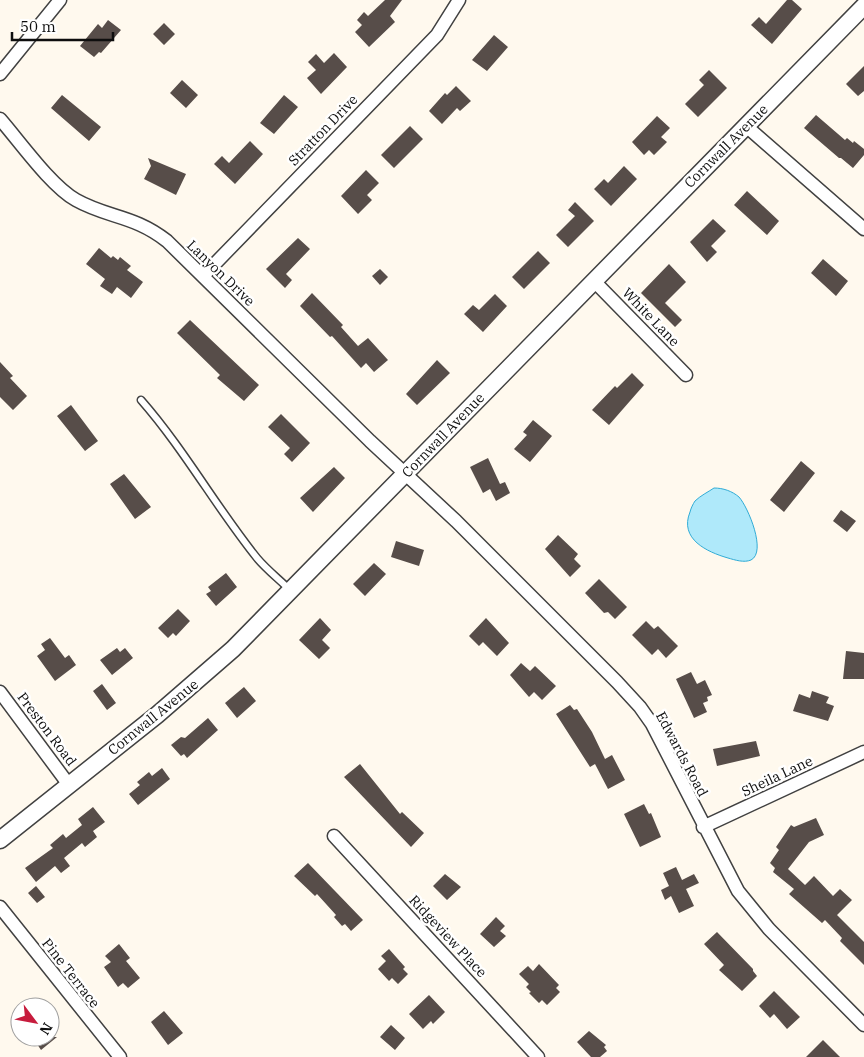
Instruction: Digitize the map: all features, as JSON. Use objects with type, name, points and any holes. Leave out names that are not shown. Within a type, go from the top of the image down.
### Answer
[{"type":"street","points":[[0,74],[60,0]]},
{"type":"street","name":"Stratton Drive","points":[[202,276],[437,35],[458,0]]},
{"type":"street","name":"Cornwall Avenue","points":[[0,840],[200,679],[291,591],[864,6]]},
{"type":"street","name":"Lanyon Drive","points":[[0,119],[60,188],[74,199],[89,206],[136,221],[152,229],[406,474]]},
{"type":"street","points":[[746,126],[864,229]]},
{"type":"street","name":"White Lane","points":[[594,281],[686,375]]},
{"type":"street","name":"Edwards Road","points":[[406,474],[456,521],[640,707],[652,724],[703,827],[738,891],[769,929],[864,1025]]},
{"type":"street","name":"Preston Road","points":[[0,692],[69,785]]},
{"type":"street","name":"Sheila Lane","points":[[703,827],[864,752]]},
{"type":"street","name":"Ridgeview Place","points":[[334,836],[538,1057]]},
{"type":"street","name":"Pine Terrace","points":[[0,907],[52,975],[120,1057]]},
{"type":"lane","points":[[141,400],[169,433],[196,474],[258,558],[291,591]]},
{"type":"water","points":[[714,488],[727,490],[739,497],[743,502],[757,539],[755,555],[751,560],[739,561],[712,552],[697,543],[688,530],[690,511],[695,501]]},
{"type":"building","points":[[385,0],[402,0],[390,16],[395,22],[369,47],[355,32],[362,25],[357,20],[364,12],[368,16]]},
{"type":"building","points":[[787,0],[792,0],[802,9],[772,44],[751,25],[759,17],[766,24]]},
{"type":"building","points":[[108,20],[121,30],[101,53],[99,52],[94,57],[80,46],[98,24],[102,28]]},
{"type":"building","points":[[164,23],[175,34],[164,45],[153,34]]},
{"type":"building","points":[[494,35],[508,47],[487,71],[472,60]]},
{"type":"building","points":[[334,53],[347,67],[321,94],[307,78],[316,70],[308,62],[316,54],[324,63]]},
{"type":"building","points":[[864,66],[864,91],[858,96],[846,84]]},
{"type":"building","points":[[709,70],[727,88],[698,117],[685,104],[704,85],[699,80]]},
{"type":"building","points":[[182,80],[198,95],[186,108],[170,93]]},
{"type":"building","points":[[456,86],[471,101],[460,111],[457,108],[442,124],[429,111],[445,93],[447,95]]},
{"type":"building","points":[[62,95],[101,127],[89,141],[51,108]]},
{"type":"building","points":[[284,95],[298,107],[274,134],[260,123]]},
{"type":"building","points":[[816,115],[845,140],[847,138],[853,143],[854,141],[864,149],[864,155],[853,168],[804,128]]},
{"type":"building","points":[[657,116],[670,128],[661,137],[667,142],[654,155],[649,150],[644,155],[632,142]]},
{"type":"building","points":[[410,126],[423,139],[394,168],[381,155]]},
{"type":"building","points":[[250,141],[263,154],[235,184],[214,164],[222,156],[229,163]]},
{"type":"building","points":[[148,158],[186,174],[176,195],[144,179],[151,166]]},
{"type":"building","points":[[624,166],[637,179],[611,206],[594,189],[604,179],[608,183]]},
{"type":"building","points":[[366,170],[379,183],[367,195],[372,200],[358,214],[341,196]]},
{"type":"building","points":[[747,191],[779,221],[767,235],[734,205]]},
{"type":"building","points":[[575,202],[594,221],[568,247],[556,235],[575,216],[568,210]]},
{"type":"building","points":[[713,219],[726,231],[711,246],[717,252],[707,262],[690,242]]},
{"type":"building","points":[[298,238],[310,249],[286,274],[292,280],[285,288],[266,269]]},
{"type":"building","points":[[99,248],[111,258],[113,256],[118,260],[120,257],[131,266],[127,270],[143,282],[131,298],[117,287],[112,294],[100,286],[105,279],[86,264]]},
{"type":"building","points":[[538,251],[550,263],[524,289],[512,277]]},
{"type":"building","points":[[823,259],[848,281],[836,296],[811,273]]},
{"type":"building","points":[[669,264],[686,282],[665,303],[682,320],[675,327],[641,293]]},
{"type":"building","points":[[380,269],[388,277],[380,285],[372,276]]},
{"type":"building","points":[[312,293],[343,325],[341,327],[358,346],[368,338],[388,360],[374,372],[366,363],[361,368],[332,336],[330,337],[300,306]]},
{"type":"building","points":[[495,294],[507,306],[483,332],[464,314],[473,305],[479,310]]},
{"type":"building","points":[[190,320],[259,385],[244,401],[217,378],[220,375],[177,333]]},
{"type":"building","points":[[437,360],[450,373],[417,405],[406,394]]},
{"type":"building","points":[[0,362],[13,376],[10,378],[27,396],[13,410],[0,397]]},
{"type":"building","points":[[632,373],[644,385],[609,425],[592,410],[615,386],[617,388]]},
{"type":"building","points":[[71,405],[98,441],[85,451],[57,416]]},
{"type":"building","points":[[281,414],[310,443],[292,462],[284,454],[290,448],[268,427]]},
{"type":"building","points":[[533,420],[552,436],[530,462],[514,449],[527,435],[523,432]]},
{"type":"building","points":[[488,458],[500,484],[505,482],[510,493],[496,501],[490,489],[483,493],[470,467]]},
{"type":"building","points":[[801,461],[815,473],[784,512],[770,500]]},
{"type":"building","points":[[334,467],[345,478],[313,512],[300,498]]},
{"type":"building","points":[[124,474],[151,507],[135,519],[110,484]]},
{"type":"building","points":[[841,510],[856,521],[847,532],[833,521]]},
{"type":"building","points":[[558,535],[578,554],[574,559],[581,566],[570,577],[545,549]]},
{"type":"building","points":[[396,541],[424,550],[419,566],[391,557]]},
{"type":"building","points":[[374,563],[386,574],[365,596],[353,584]]},
{"type":"building","points":[[226,573],[237,587],[216,606],[206,594],[211,591],[208,587]]},
{"type":"building","points":[[599,579],[627,607],[615,619],[608,612],[604,613],[585,593]]},
{"type":"building","points":[[178,609],[190,621],[176,636],[173,633],[168,638],[158,628]]},
{"type":"building","points":[[320,618],[331,630],[322,640],[330,648],[319,659],[299,640]]},
{"type":"building","points":[[486,618],[509,643],[497,656],[483,642],[479,646],[469,636]]},
{"type":"building","points":[[646,621],[654,629],[658,626],[678,646],[666,658],[658,649],[652,655],[632,635]]},
{"type":"building","points":[[50,638],[65,658],[69,655],[76,665],[55,681],[37,656],[45,650],[41,644]]},
{"type":"building","points":[[117,648],[120,652],[125,648],[133,658],[112,675],[100,660]]},
{"type":"building","points":[[846,651],[864,653],[864,679],[843,679]]},
{"type":"building","points":[[521,663],[530,671],[535,666],[556,686],[542,700],[534,692],[529,697],[510,675]]},
{"type":"building","points":[[691,672],[697,684],[705,680],[712,695],[707,697],[708,701],[703,703],[707,712],[694,718],[676,679]]},
{"type":"building","points":[[102,684],[116,703],[107,710],[93,691]]},
{"type":"building","points":[[244,687],[256,701],[237,718],[225,703]]},
{"type":"building","points":[[812,691],[829,697],[826,703],[834,706],[828,721],[793,711],[799,694],[810,698]]},
{"type":"building","points":[[570,705],[574,710],[577,709],[592,732],[605,759],[612,755],[625,780],[608,789],[595,764],[590,767],[556,714]]},
{"type":"building","points":[[208,718],[218,730],[187,758],[184,754],[181,756],[171,745],[181,737],[185,738]]},
{"type":"building","points":[[756,741],[760,756],[717,766],[713,749]]},
{"type":"building","points":[[360,764],[400,814],[402,812],[424,833],[411,847],[344,777]]},
{"type":"building","points":[[162,768],[170,779],[138,805],[129,794],[140,785],[137,782],[149,772],[152,776]]},
{"type":"building","points":[[644,804],[649,814],[651,813],[661,837],[640,847],[624,814]]},
{"type":"building","points":[[93,807],[105,822],[93,831],[97,837],[85,847],[82,843],[64,858],[70,866],[61,873],[55,866],[36,882],[25,868],[53,848],[50,845],[63,834],[66,838],[82,825],[78,819]]},
{"type":"building","points":[[816,818],[824,835],[809,842],[788,869],[805,885],[814,876],[833,896],[840,889],[852,900],[837,915],[864,942],[864,965],[840,941],[842,938],[825,920],[822,923],[789,894],[794,889],[773,872],[775,868],[770,863],[779,850],[776,847],[791,825],[794,827]]},
{"type":"building","points":[[308,863],[363,920],[351,931],[345,924],[342,926],[334,917],[336,915],[317,894],[315,896],[294,876]]},
{"type":"building","points":[[676,867],[682,880],[694,874],[699,883],[686,889],[694,906],[679,913],[671,896],[665,900],[661,890],[669,886],[663,873]]},
{"type":"building","points":[[445,874],[461,887],[447,900],[433,886]]},
{"type":"building","points":[[36,886],[45,897],[37,903],[28,893]]},
{"type":"building","points":[[496,917],[505,926],[500,931],[506,936],[494,947],[480,934]]},
{"type":"building","points":[[717,932],[753,969],[757,976],[742,991],[719,970],[724,965],[704,944]]},
{"type":"building","points":[[119,944],[130,958],[126,961],[140,978],[128,988],[123,983],[118,987],[104,967],[111,962],[105,956]]},
{"type":"building","points":[[389,949],[405,967],[403,969],[408,974],[398,984],[392,978],[389,981],[378,969],[386,961],[381,956]]},
{"type":"building","points":[[539,964],[559,985],[556,988],[560,992],[547,1005],[542,1000],[539,1003],[529,993],[531,992],[526,987],[529,984],[519,974],[528,966],[533,971]]},
{"type":"building","points":[[774,991],[800,1017],[787,1029],[774,1014],[770,1018],[759,1006]]},
{"type":"building","points":[[429,995],[445,1012],[433,1024],[431,1021],[423,1029],[409,1014]]},
{"type":"building","points":[[164,1011],[183,1033],[168,1045],[151,1022]]},
{"type":"building","points":[[391,1025],[405,1038],[395,1050],[380,1037]]},
{"type":"building","points":[[589,1031],[606,1045],[604,1047],[607,1051],[600,1057],[591,1057],[577,1042]]},
{"type":"building","points":[[823,1040],[840,1057],[806,1057]]}]
